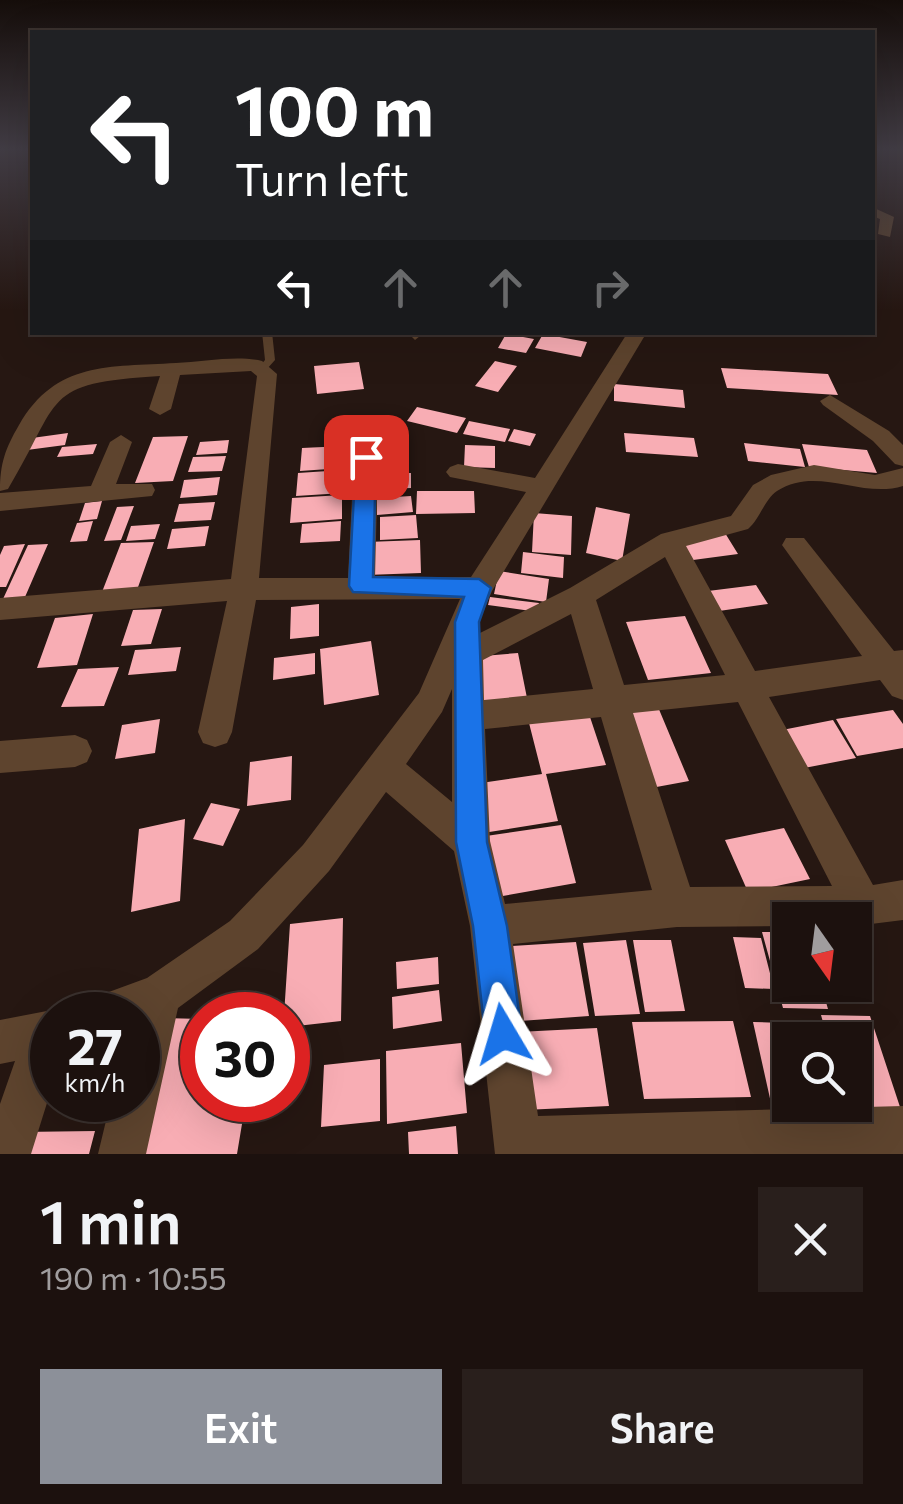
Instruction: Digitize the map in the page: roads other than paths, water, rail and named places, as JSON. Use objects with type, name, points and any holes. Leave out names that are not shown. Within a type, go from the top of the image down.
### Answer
[{"type":"street","points":[[875,212],[888,217],[885,234]]},
{"type":"street","points":[[160,994],[244,935],[316,858],[385,769],[431,702],[467,638],[479,588],[636,335]]},
{"type":"street","points":[[0,484],[48,398],[60,386],[96,376],[255,365],[263,368],[267,374],[244,589],[215,732]]},
{"type":"street","points":[[160,409],[170,371]]},
{"type":"street","points":[[830,401],[881,436],[903,458]]},
{"type":"street","points":[[100,494],[121,442]]},
{"type":"street","points":[[361,586],[366,457]]},
{"type":"street","points":[[458,472],[542,488]]},
{"type":"street","points":[[467,638],[580,596],[670,541],[740,523],[748,518],[755,497],[768,485],[786,478],[826,472],[898,487]]},
{"type":"street","points":[[0,502],[143,490]]},
{"type":"street","points":[[670,541],[744,688],[861,902]]},
{"type":"street","points":[[795,545],[897,671]]},
{"type":"street","points":[[0,609],[244,589],[479,588]]},
{"type":"street","points":[[580,596],[677,907]]},
{"type":"street","points":[[467,638],[471,842],[490,926],[518,1147],[903,1130]]},
{"type":"street","points":[[471,716],[897,671]]},
{"type":"street","points":[[0,758],[75,751]]},
{"type":"street","points":[[385,769],[471,842]]},
{"type":"street","points":[[872,905],[903,900]]},
{"type":"street","points":[[490,926],[677,907],[772,906]]},
{"type":"street","points":[[0,1042],[30,1037]]},
{"type":"street","points":[[6,1154],[30,1088]]},
{"type":"street","points":[[122,1154],[129,1122]]},
{"type":"lane","points":[[263,368],[270,360],[267,335]]}]
